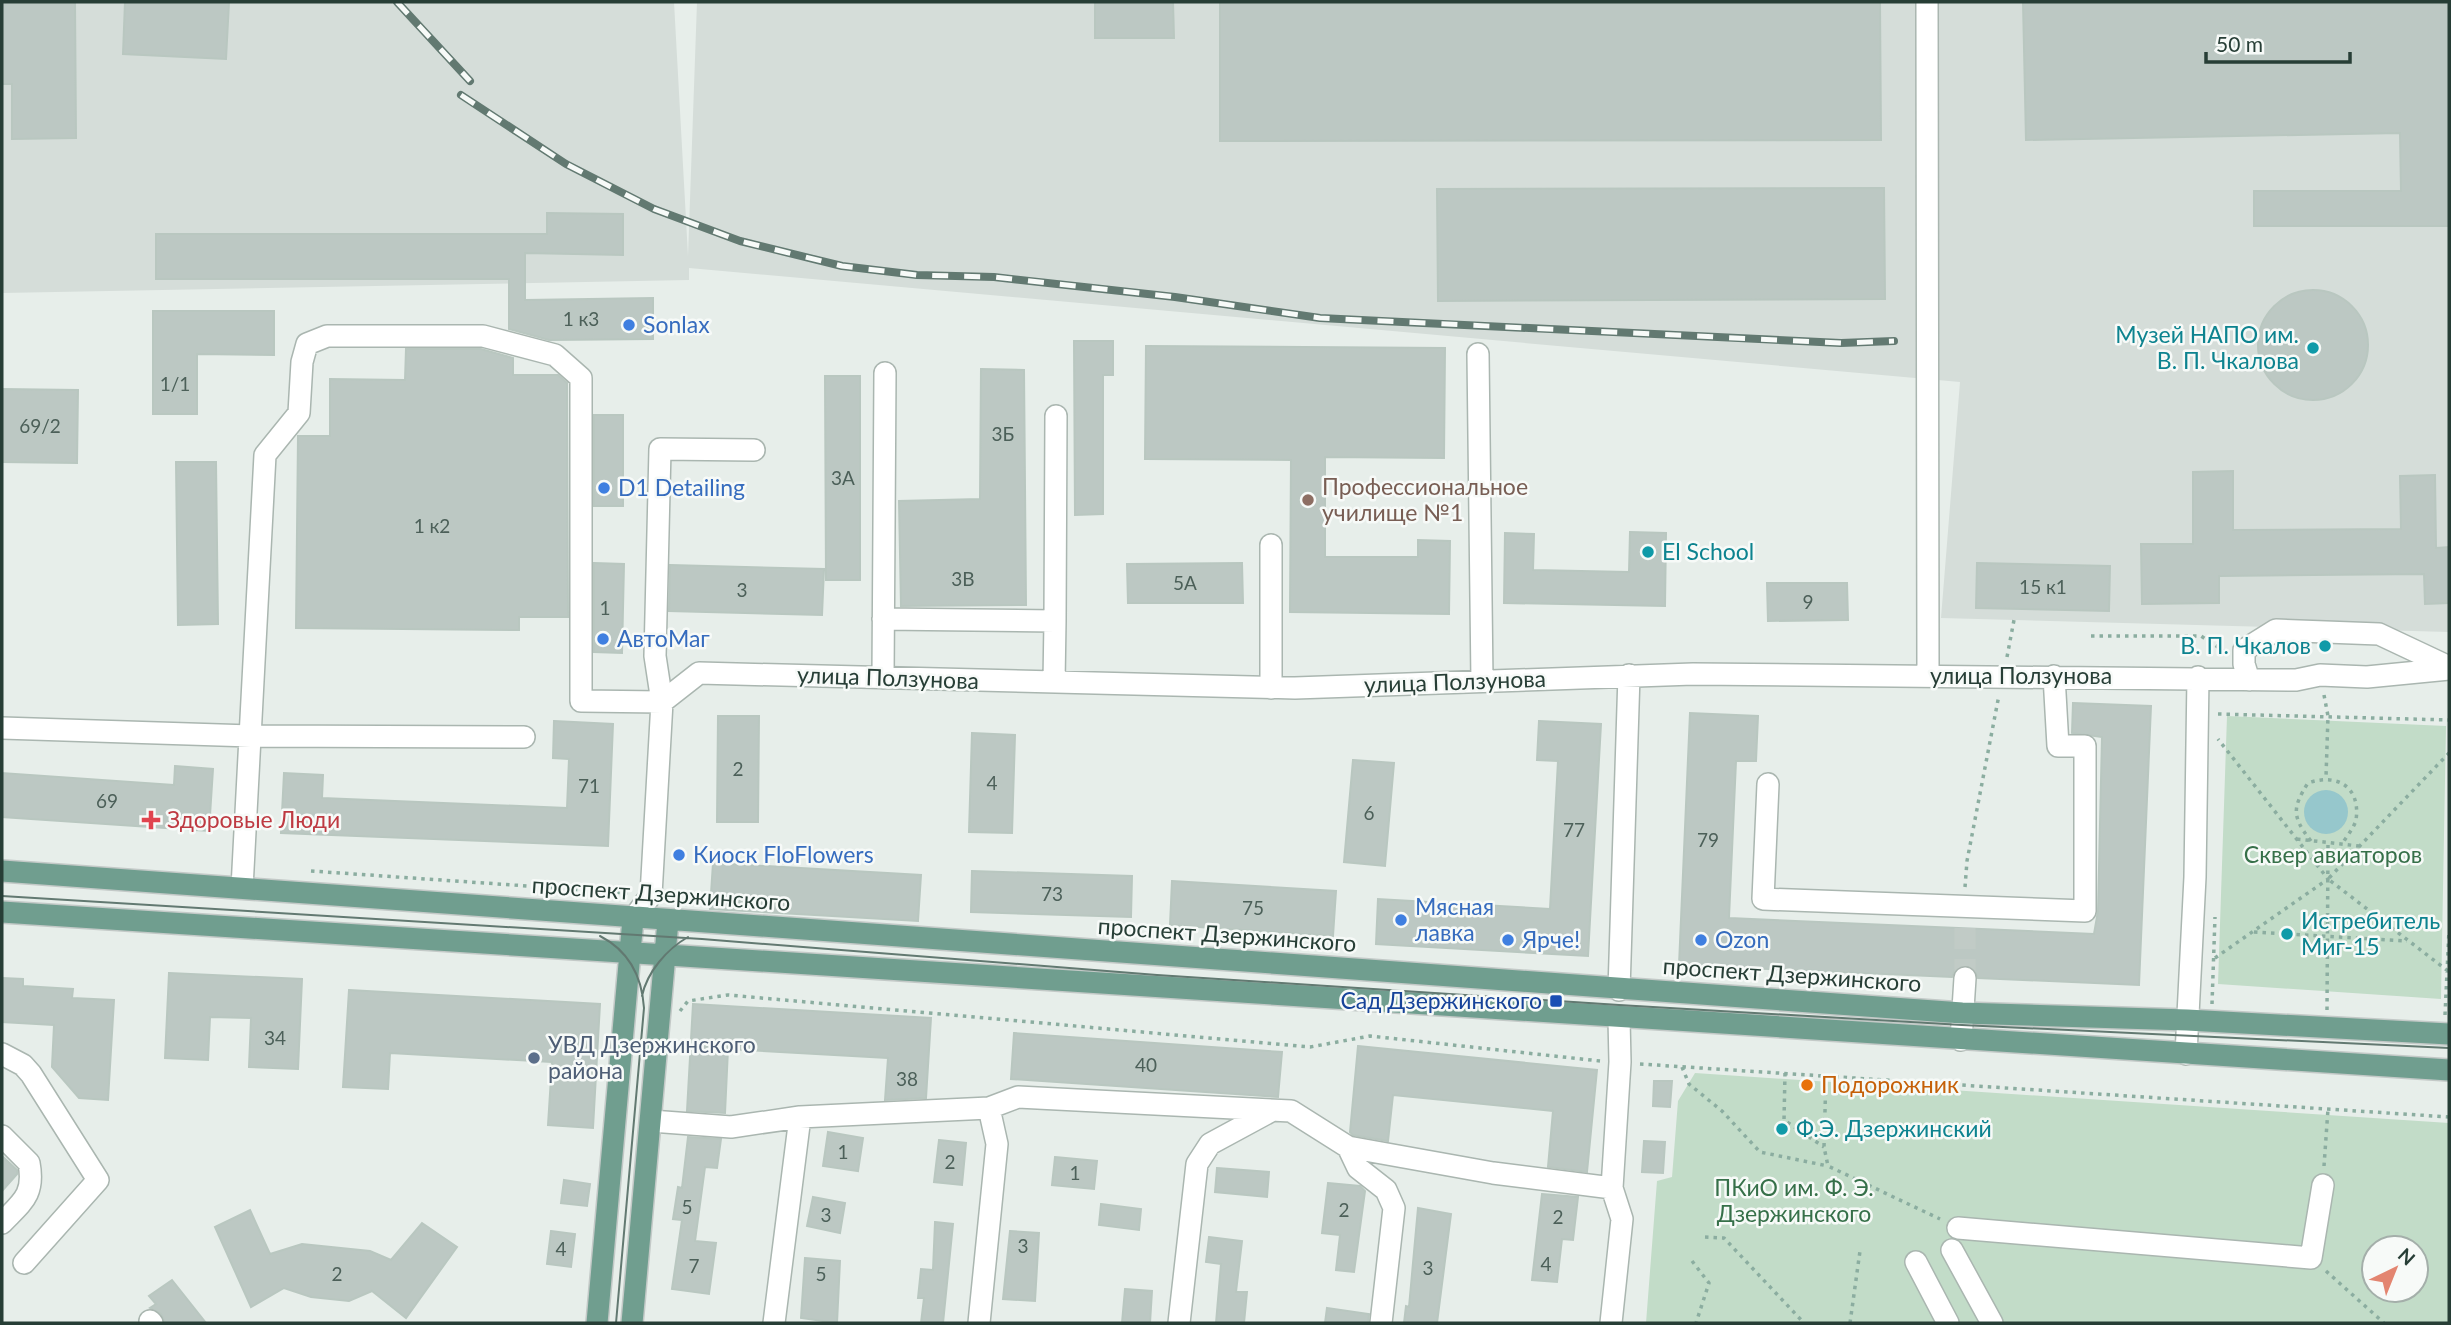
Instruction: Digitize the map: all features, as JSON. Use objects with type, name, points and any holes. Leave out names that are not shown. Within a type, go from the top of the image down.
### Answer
[{"type":"main road","name":"проспект Дзержинского","points":[[2,872],[1962,1013],[2447,1024]]},
{"type":"main road","points":[[2,912],[1619,1019],[2449,1070]]},
{"type":"main road","points":[[597,1323],[633,919]]},
{"type":"main road","points":[[632,1323],[651,1121],[670,1008],[665,955],[668,921]]},
{"type":"main road","points":[[1619,990],[1619,1019]]},
{"type":"street","points":[[1927,2],[1928,675]]},
{"type":"street","points":[[242,888],[265,455],[299,413],[302,362],[307,344],[327,336],[484,336],[555,355],[581,378],[581,701],[662,702]]},
{"type":"street","points":[[1478,354],[1482,681]]},
{"type":"street","points":[[883,678],[885,373]]},
{"type":"street","points":[[1054,682],[1056,416]]},
{"type":"street","points":[[633,919],[651,895],[662,702],[655,656],[660,449],[754,450]]},
{"type":"street","points":[[1270,545],[1271,688]]},
{"type":"street","points":[[884,619],[1055,621]]},
{"type":"street","points":[[2249,680],[2244,664],[2245,649],[2276,630],[2379,634],[2449,668]]},
{"type":"street","name":"улица Ползунова","points":[[662,702],[699,673],[1271,688],[1629,675],[2198,677],[2296,680],[2320,675],[2367,677],[2449,668]]},
{"type":"street","points":[[1619,990],[1629,675]]},
{"type":"street","points":[[1768,784],[1763,899],[1965,917],[2085,911],[2085,747],[2058,746],[2054,676]]},
{"type":"street","points":[[2186,1054],[2195,877],[2198,677]]},
{"type":"street","points":[[2,727],[251,736],[524,737]]},
{"type":"street","points":[[651,895],[668,921]]},
{"type":"street","points":[[1961,1040],[1965,978]]},
{"type":"street","points":[[1611,1323],[1622,1219],[1612,1188],[1620,1062],[1619,1019]]},
{"type":"street","points":[[2,1054],[23,1065],[31,1074],[98,1180],[24,1263]]},
{"type":"street","points":[[651,1121],[731,1127],[800,1117],[989,1108],[1018,1097],[1291,1111],[1348,1147],[1493,1172],[1612,1188]]},
{"type":"street","points":[[979,1323],[997,1144],[989,1108]]},
{"type":"street","points":[[1179,1323],[1197,1164],[1210,1144],[1272,1110]]},
{"type":"street","points":[[774,1323],[800,1117]]},
{"type":"street","points":[[2,1136],[29,1163],[31,1187],[27,1196],[2,1223]]},
{"type":"street","points":[[1348,1147],[1358,1168],[1386,1190],[1394,1208],[1381,1323]]},
{"type":"street","points":[[1958,1228],[2311,1258],[2323,1185]]},
{"type":"street","points":[[1952,1250],[1992,1323]]},
{"type":"street","points":[[1916,1262],[1948,1323]]},
{"type":"path","points":[[1965,917],[1967,861],[2014,620]]},
{"type":"path","points":[[2320,675],[2328,716],[2326,777]]},
{"type":"path","points":[[2217,753],[2218,712],[2449,720]]},
{"type":"path","points":[[2217,739],[2328,878],[2448,971]]},
{"type":"path","points":[[2214,958],[2328,878],[2449,754]]},
{"type":"path","points":[[2311,841],[2297,824],[2296,803],[2308,783],[2326,777],[2343,783],[2355,799],[2356,822],[2342,844]]},
{"type":"path","points":[[2297,839],[2360,846]]},
{"type":"path","points":[[2327,1011],[2328,844]]},
{"type":"path","points":[[2212,1004],[2215,904]]},
{"type":"path","points":[[2447,1024],[2449,930]]},
{"type":"path","points":[[2252,932],[2409,941]]},
{"type":"path","points":[[670,1008],[688,1001],[728,995],[1310,1047],[1370,1036],[1682,1067],[2449,1117]]},
{"type":"path","points":[[1682,1067],[1689,1084],[1722,1111],[1760,1153],[1828,1166],[1958,1228]]},
{"type":"path","points":[[1785,1073],[1784,1120],[1824,1147]]},
{"type":"path","points":[[1826,1075],[1824,1147],[1828,1166]]},
{"type":"path","points":[[2323,1185],[2328,1109]]},
{"type":"path","points":[[1705,1237],[1724,1238],[1804,1323]]},
{"type":"path","points":[[1850,1323],[1860,1251]]},
{"type":"path","points":[[2311,1258],[2384,1323]]},
{"type":"path","points":[[1692,1261],[1709,1283],[1696,1323]]},
{"type":"shaded area","points":[[2,2],[674,2],[688,256],[697,2],[2449,2],[2449,632],[1941,618],[1960,382],[689,268],[689,280],[2,293]]},
{"type":"green space","name":"Сквер авиаторов","points":[[2227,716],[2446,726],[2441,999],[2218,984]]},
{"type":"green space","name":"ПКиО им. Ф. Э. Дзержинского","points":[[1695,1073],[2449,1123],[2449,1323],[1646,1323],[1657,1181],[1672,1177],[1678,1101]]},
{"type":"water","points":[[2326,790],[2341,797],[2348,812],[2341,827],[2326,834],[2311,827],[2304,812],[2311,797]]},
{"type":"building","points":[[2,2],[75,2],[76,138],[12,139],[12,84],[2,84]]},
{"type":"building","points":[[125,2],[229,2],[226,59],[123,54]]},
{"type":"building","points":[[1095,2],[1173,2],[1174,38],[1095,38]]},
{"type":"building","points":[[1220,2],[1880,2],[1881,140],[1220,141]]},
{"type":"building","points":[[2023,2],[2449,2],[2449,226],[2254,226],[2254,191],[2401,191],[2400,133],[2026,140]]},
{"type":"building","points":[[1884,188],[1885,299],[1438,301],[1437,189]]},
{"type":"building","points":[[547,213],[623,214],[623,255],[525,253],[525,300],[653,298],[653,339],[549,340],[509,329],[509,279],[156,279],[156,234],[547,234]]},
{"type":"building","name":"Музей НАПО им. В. П. Чкалова","points":[[2313,290],[2334,294],[2352,306],[2364,324],[2368,345],[2364,366],[2352,384],[2334,396],[2313,400],[2292,396],[2274,384],[2262,366],[2258,345],[2262,324],[2274,306],[2292,294]]},
{"type":"building","points":[[153,311],[274,311],[274,355],[197,354],[197,414],[153,414]]},
{"type":"building","points":[[1074,341],[1113,341],[1113,375],[1103,375],[1103,514],[1075,515]]},
{"type":"building","name":"Профессиональное училище №1","points":[[1146,346],[1445,348],[1444,458],[1325,457],[1325,557],[1418,557],[1418,540],[1450,541],[1449,614],[1290,612],[1291,460],[1145,459]]},
{"type":"building","points":[[406,349],[481,349],[513,358],[513,375],[558,375],[567,383],[568,617],[519,617],[519,630],[296,628],[298,436],[330,436],[330,379],[405,380]]},
{"type":"building","points":[[981,369],[1024,370],[1026,605],[901,606],[899,501],[980,499]]},
{"type":"building","points":[[825,376],[860,376],[860,580],[826,580]]},
{"type":"building","points":[[2,389],[78,390],[77,463],[2,462]]},
{"type":"building","points":[[594,415],[623,415],[623,506],[594,506]]},
{"type":"building","points":[[176,462],[216,462],[218,624],[178,625]]},
{"type":"building","points":[[2233,471],[2233,530],[2401,529],[2400,476],[2435,475],[2436,548],[2449,547],[2449,603],[2425,604],[2424,574],[2219,576],[2219,603],[2142,604],[2141,544],[2193,544],[2193,472]]},
{"type":"building","name":"El School","points":[[1630,532],[1666,533],[1665,606],[1504,603],[1505,533],[1534,534],[1533,570],[1629,572]]},
{"type":"building","points":[[594,563],[624,564],[622,653],[594,652]]},
{"type":"building","points":[[1242,563],[1243,603],[1128,603],[1127,564]]},
{"type":"building","points":[[1977,563],[2110,566],[2109,611],[1976,608]]},
{"type":"building","points":[[670,565],[824,569],[822,615],[669,611]]},
{"type":"building","points":[[1767,583],[1847,583],[1848,620],[1768,621]]},
{"type":"building","points":[[2073,703],[2151,706],[2139,985],[1978,978],[1973,968],[1965,965],[1955,970],[1952,977],[1679,965],[1690,713],[1758,716],[1756,761],[1736,761],[1729,918],[2094,934],[2098,911],[2102,737],[2072,733]]},
{"type":"building","points":[[718,716],[759,716],[758,822],[717,822]]},
{"type":"building","points":[[554,721],[613,724],[608,846],[281,833],[284,773],[323,775],[322,798],[567,808],[569,759],[553,758]]},
{"type":"building","points":[[1539,721],[1601,724],[1588,956],[1376,944],[1378,899],[1550,909],[1558,761],[1537,760]]},
{"type":"building","points":[[972,733],[1015,735],[1012,833],[969,832]]},
{"type":"building","points":[[1353,760],[1394,763],[1385,866],[1344,862]]},
{"type":"building","points":[[175,766],[213,769],[209,831],[2,817],[2,773],[174,785]]},
{"type":"building","points":[[713,863],[921,875],[918,921],[710,909]]},
{"type":"building","points":[[972,871],[1132,876],[1131,917],[971,912]]},
{"type":"building","points":[[1172,881],[1336,891],[1333,936],[1170,925]]},
{"type":"building","points":[[169,973],[302,979],[298,1069],[249,1067],[251,1018],[210,1017],[208,1060],[165,1058]]},
{"type":"building","points":[[2,978],[23,979],[23,986],[73,989],[72,998],[114,1000],[108,1100],[79,1098],[52,1067],[54,1025],[2,1022]]},
{"type":"building","name":"УВД Дзержинского района","points":[[349,990],[600,1004],[593,1128],[548,1125],[552,1062],[390,1053],[388,1089],[343,1087]]},
{"type":"building","points":[[693,1004],[931,1018],[926,1098],[885,1100],[888,1058],[728,1049],[725,1113],[687,1111]]},
{"type":"building","points":[[1014,1033],[1282,1052],[1278,1097],[1011,1079]]},
{"type":"building","points":[[1358,1046],[1597,1070],[1587,1172],[1548,1167],[1553,1111],[1393,1095],[1388,1141],[1353,1135],[1350,1132]]},
{"type":"building","points":[[1654,1081],[1672,1081],[1670,1107],[1653,1106]]},
{"type":"building","points":[[828,1132],[863,1138],[858,1171],[823,1166]]},
{"type":"building","points":[[688,1137],[721,1139],[717,1168],[705,1167],[695,1241],[716,1243],[709,1294],[672,1289],[682,1220],[673,1219],[678,1187],[682,1188]]},
{"type":"building","points":[[939,1140],[966,1143],[962,1185],[934,1182]]},
{"type":"building","points":[[1644,1141],[1665,1142],[1663,1173],[1642,1172]]},
{"type":"building","points":[[2,1156],[17,1170],[17,1174],[2,1191]]},
{"type":"building","points":[[1055,1157],[1097,1161],[1094,1189],[1052,1185]]},
{"type":"building","points":[[1217,1168],[1269,1172],[1267,1197],[1215,1192]]},
{"type":"building","points":[[564,1180],[590,1184],[587,1206],[561,1203]]},
{"type":"building","points":[[1328,1183],[1360,1186],[1365,1191],[1354,1272],[1336,1270],[1340,1235],[1322,1233]]},
{"type":"building","points":[[1542,1194],[1578,1197],[1573,1240],[1562,1239],[1557,1282],[1532,1280]]},
{"type":"building","points":[[813,1197],[845,1203],[840,1233],[807,1226]]},
{"type":"building","points":[[1101,1204],[1141,1209],[1139,1230],[1099,1225]]},
{"type":"building","points":[[1418,1208],[1451,1214],[1437,1323],[1404,1323],[1406,1306],[1409,1307]]},
{"type":"building","points":[[250,1210],[270,1254],[302,1244],[370,1251],[391,1260],[422,1223],[457,1247],[406,1318],[372,1291],[349,1301],[311,1297],[284,1288],[251,1307],[215,1227]]},
{"type":"building","points":[[935,1222],[953,1224],[943,1323],[921,1323],[924,1298],[918,1298],[921,1269],[933,1270]]},
{"type":"building","points":[[551,1231],[575,1234],[571,1267],[547,1264]]},
{"type":"building","points":[[1010,1231],[1039,1233],[1035,1301],[1003,1299]]},
{"type":"building","points":[[1209,1237],[1242,1241],[1236,1292],[1247,1292],[1244,1323],[1216,1323],[1221,1264],[1206,1262]]},
{"type":"building","points":[[805,1258],[840,1261],[837,1323],[801,1318]]},
{"type":"building","points":[[172,1280],[206,1323],[165,1323],[161,1314],[150,1308],[156,1304],[149,1296]]},
{"type":"building","points":[[1125,1289],[1152,1291],[1150,1323],[1122,1323]]},
{"type":"building","points":[[1327,1308],[1369,1314],[1368,1323],[1325,1323]]},
{"type":"tunnel","points":[[1965,928],[1965,978]]},
{"type":"tram line","points":[[2,896],[702,939],[1157,975],[1619,1005],[1962,1025],[2449,1048]]},
{"type":"tram line","points":[[600,936],[619,949],[632,966],[640,986],[644,1008],[616,1323]]},
{"type":"tram line","points":[[642,996],[648,978],[659,962],[688,937]]},
{"type":"railway","points":[[397,2],[470,81]]},
{"type":"railway","points":[[461,95],[566,164],[654,209],[740,241],[842,266],[917,275],[994,277],[1175,297],[1320,318],[1841,343],[1894,341]]},
{"type":"place","name":"Sonlax","points":[[629,325]]},
{"type":"place","name":"Музей НАПО им. В. П. Чкалова","points":[[2313,348]]},
{"type":"place","name":"D1 Detailing","points":[[604,488]]},
{"type":"place","name":"Профессиональное училище №1","points":[[1308,500]]},
{"type":"place","name":"El School","points":[[1648,552]]},
{"type":"place","name":"АвтоМаг","points":[[603,639]]},
{"type":"place","name":"В. П. Чкалов","points":[[2325,646]]},
{"type":"place","name":"Здоровые Люди","points":[[151,820]]},
{"type":"place","name":"Киоск FloFlowers","points":[[679,855]]},
{"type":"place","name":"Мясная лавка","points":[[1401,920]]},
{"type":"place","name":"Истребитель Миг-15","points":[[2287,934]]},
{"type":"place","name":"Ярче!","points":[[1508,940]]},
{"type":"place","name":"Ozon","points":[[1701,940]]},
{"type":"place","name":"Сад Дзержинского","points":[[1556,1001]]},
{"type":"place","name":"УВД Дзержинского района","points":[[534,1058]]},
{"type":"place","name":"Подорожник","points":[[1807,1085]]},
{"type":"place","name":"Ф.Э. Дзержинский","points":[[1782,1129]]}]
